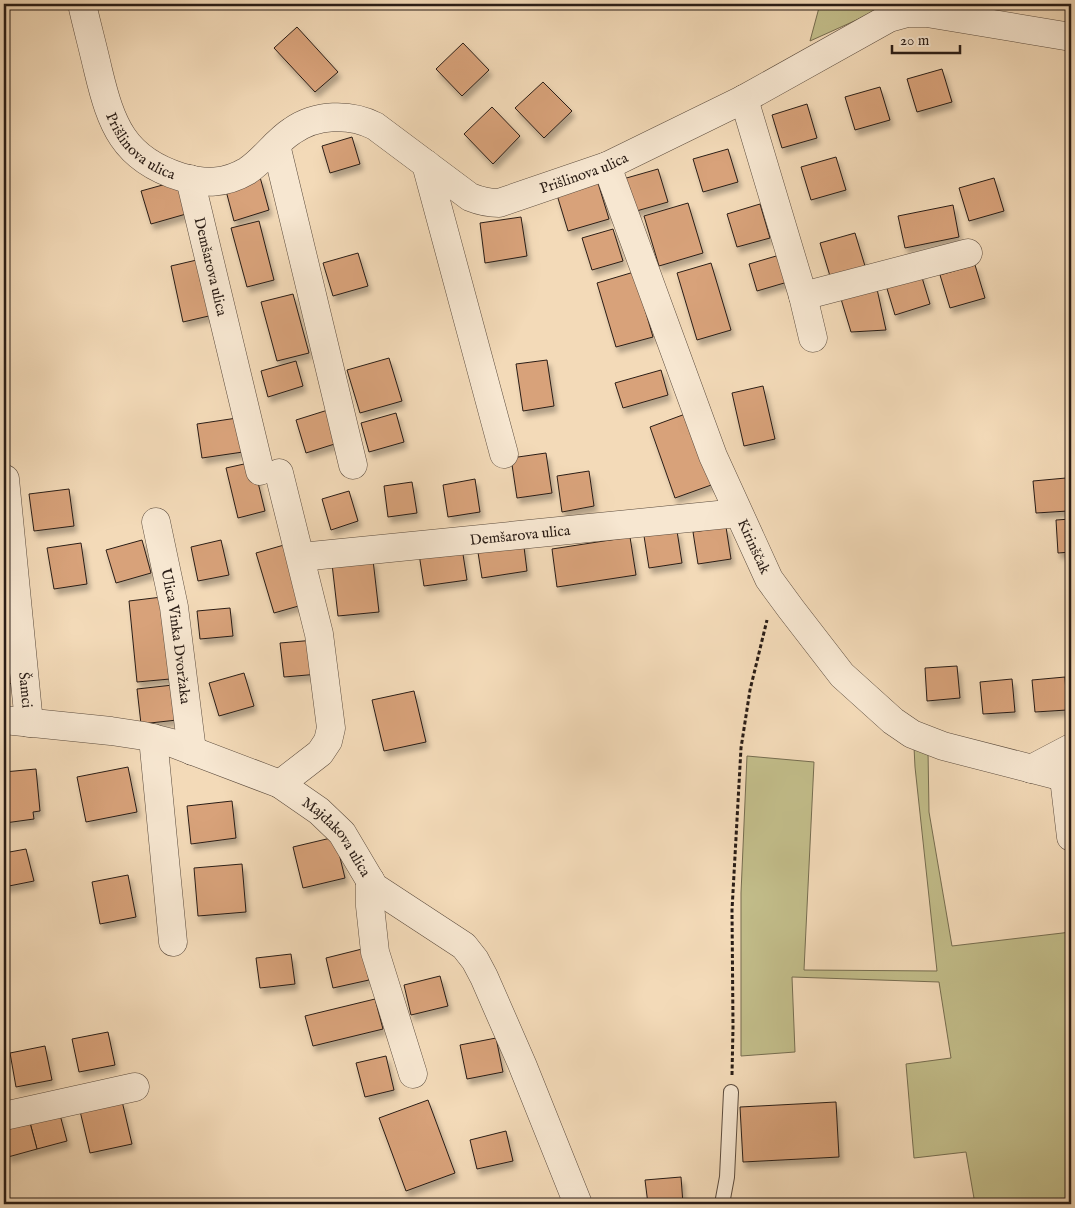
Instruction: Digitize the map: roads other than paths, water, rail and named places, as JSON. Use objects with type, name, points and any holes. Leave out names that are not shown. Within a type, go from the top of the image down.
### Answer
[{"type":"street","name":"Prišlinova ulica","points":[[82,4],[113,123],[121,136],[134,150],[147,161],[160,168],[190,179],[209,183],[223,181],[246,171],[261,160],[292,130],[332,117],[353,118],[365,120],[375,126],[470,197],[490,203],[499,203],[607,166],[744,99],[890,18],[907,13],[928,13],[1071,37]]},
{"type":"street","points":[[744,99],[803,296],[813,338]]},
{"type":"street","points":[[276,145],[353,465]]},
{"type":"street","points":[[426,164],[504,454]]},
{"type":"street","name":"Kirinščak","points":[[607,166],[713,456],[738,513],[775,588],[842,675],[912,734],[943,746],[1067,778],[1071,836]]},
{"type":"street","name":"Demšarova ulica","points":[[190,179],[270,472],[301,557],[319,634],[331,728],[328,741],[320,753],[280,784]]},
{"type":"street","points":[[803,296],[968,253]]},
{"type":"street","name":"Šamci","points":[[5,479],[16,722]]},
{"type":"street","name":"Demšarova ulica","points":[[301,557],[738,513]]},
{"type":"street","name":"Ulica Vinka Dvoržaka","points":[[156,522],[174,607],[192,751]]},
{"type":"street","name":"Majdakova ulica","points":[[16,722],[111,731],[172,743],[280,784],[320,811],[342,833],[374,887],[464,946],[475,960],[522,1064],[578,1204]]},
{"type":"street","points":[[153,738],[173,942]]},
{"type":"street","points":[[1031,769],[1071,748]]},
{"type":"street","points":[[370,880],[370,906],[375,952],[413,1074]]},
{"type":"street","points":[[4,1116],[135,1087]]},
{"type":"lane","points":[[722,1204],[727,1177],[731,1092]]}]
